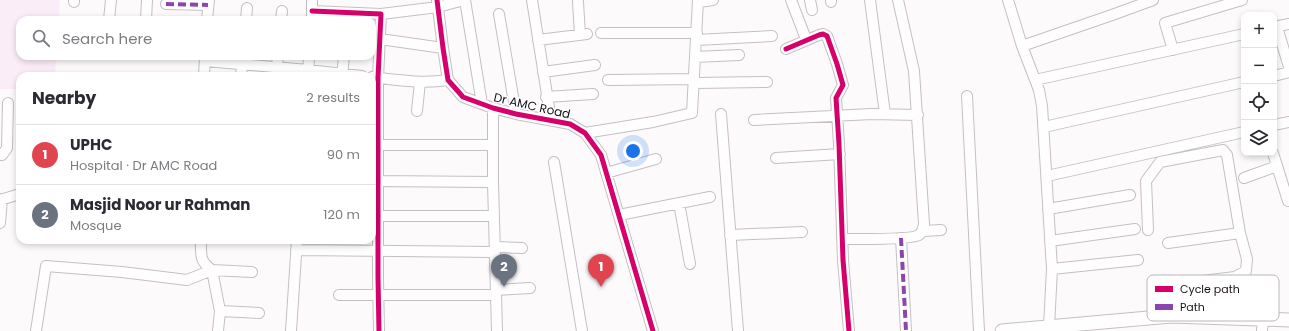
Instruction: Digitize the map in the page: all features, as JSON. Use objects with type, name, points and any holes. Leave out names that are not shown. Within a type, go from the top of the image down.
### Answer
[{"type":"main road","points":[[1002,331],[1147,318]]},
{"type":"main road","points":[[1232,321],[1262,325],[1289,320]]},
{"type":"street","points":[[109,16],[111,0]]},
{"type":"street","points":[[146,16],[147,0]]},
{"type":"street","points":[[312,0],[312,16],[381,14],[465,0],[482,104]]},
{"type":"street","points":[[532,0],[546,97],[551,120]]},
{"type":"street","points":[[585,133],[653,122],[692,113],[699,1],[713,0]]},
{"type":"street","points":[[791,0],[806,40]]},
{"type":"street","points":[[870,0],[886,114]]},
{"type":"street","points":[[898,0],[914,72],[918,115],[924,224],[923,232]]},
{"type":"street","points":[[1008,0],[1022,46],[1041,98],[1052,269],[1049,327]]},
{"type":"street","points":[[1022,46],[1112,16],[1153,0]]},
{"type":"street","points":[[1173,50],[1165,23],[1242,0]]},
{"type":"street","points":[[538,40],[583,35],[578,2]]},
{"type":"street","points":[[166,4],[209,3],[207,16]]},
{"type":"street","points":[[376,78],[420,82],[448,80],[437,4]]},
{"type":"street","points":[[246,16],[247,8]]},
{"type":"street","points":[[376,72],[380,39],[381,14]]},
{"type":"street","points":[[499,14],[516,114]]},
{"type":"street","points":[[1277,27],[1289,24]]},
{"type":"street","points":[[601,32],[696,36],[772,36]]},
{"type":"street","points":[[1277,33],[1289,67]]},
{"type":"street","points":[[786,49],[818,34],[827,36],[843,85],[836,98],[840,154],[843,260],[849,331]]},
{"type":"street","points":[[1035,80],[1241,35]]},
{"type":"street","points":[[380,39],[443,48]]},
{"type":"street","points":[[695,58],[739,55]]},
{"type":"street","points":[[204,72],[205,60]]},
{"type":"street","points":[[241,72],[242,60],[276,72],[278,60]]},
{"type":"street","points":[[308,72],[309,60]]},
{"type":"street","points":[[342,72],[344,60]]},
{"type":"street","points":[[543,72],[595,65]]},
{"type":"street","points":[[1277,75],[1289,72]]},
{"type":"street","name":"Dr AMC Road","points":[[448,80],[463,96],[482,104],[516,114],[570,124],[585,133],[601,155],[653,331]]},
{"type":"street","points":[[608,80],[767,82]]},
{"type":"street","points":[[417,112],[420,82]]},
{"type":"street","points":[[1044,127],[1241,83]]},
{"type":"street","points":[[546,97],[593,94]]},
{"type":"street","points":[[967,96],[979,331]]},
{"type":"street","points":[[0,156],[7,148],[8,103]]},
{"type":"street","points":[[493,108],[492,182],[497,331]]},
{"type":"street","points":[[721,114],[738,331]]},
{"type":"street","points":[[754,120],[838,115],[918,115]]},
{"type":"street","points":[[1277,124],[1289,122]]},
{"type":"street","points":[[1047,176],[1241,133]]},
{"type":"street","points":[[376,145],[492,145]]},
{"type":"street","points":[[1148,230],[1146,181],[1160,162],[1223,150],[1227,155],[1240,233],[1248,259],[1246,271],[1239,275]]},
{"type":"street","points":[[776,158],[840,154]]},
{"type":"street","points":[[1274,156],[1288,201]]},
{"type":"street","points":[[606,173],[656,159]]},
{"type":"street","points":[[554,162],[582,331]]},
{"type":"street","points":[[1244,178],[1277,166]]},
{"type":"street","points":[[376,181],[492,182]]},
{"type":"street","points":[[0,223],[1,200],[16,195]]},
{"type":"street","points":[[1048,209],[1130,195]]},
{"type":"street","points":[[618,215],[710,197]]},
{"type":"street","points":[[679,203],[690,264]]},
{"type":"street","points":[[376,216],[494,216]]},
{"type":"street","points":[[376,228],[378,251],[379,331]]},
{"type":"street","points":[[1050,241],[1135,229]]},
{"type":"street","points":[[842,239],[901,238],[918,236],[923,232],[941,230]]},
{"type":"street","points":[[730,234],[802,232]]},
{"type":"street","points":[[1168,243],[1240,233]]},
{"type":"street","points":[[901,238],[906,331]]},
{"type":"street","points":[[202,244],[202,258],[205,265],[212,270],[220,311],[218,331]]},
{"type":"street","points":[[291,331],[296,245],[378,251],[522,248]]},
{"type":"street","points":[[1052,269],[1138,260]]},
{"type":"street","points":[[36,331],[46,266],[122,272],[188,280],[212,270],[252,272]]},
{"type":"street","points":[[339,295],[496,293],[530,288]]},
{"type":"street","points":[[220,311],[259,313]]},
{"type":"shaded area","points":[[0,0],[60,0],[59,16],[16,16],[16,60],[56,60],[55,72],[16,72],[16,89],[0,89]]},
{"type":"marked path","points":[[166,4],[208,5]]},
{"type":"marked path","points":[[901,238],[906,331]]},
{"type":"cycle path","points":[[437,0],[448,80],[463,97],[493,108],[516,114],[570,124],[585,133],[601,155],[653,331]]},
{"type":"cycle path","points":[[312,11],[381,14],[378,78],[379,331]]},
{"type":"cycle path","points":[[786,49],[819,35],[823,34],[827,36],[843,85],[836,98],[843,260],[849,331]]},
{"type":"place","name":"Masjid Noor ur Rahman","points":[[504,287]]},
{"type":"place","name":"UPHC","points":[[601,287]]}]
